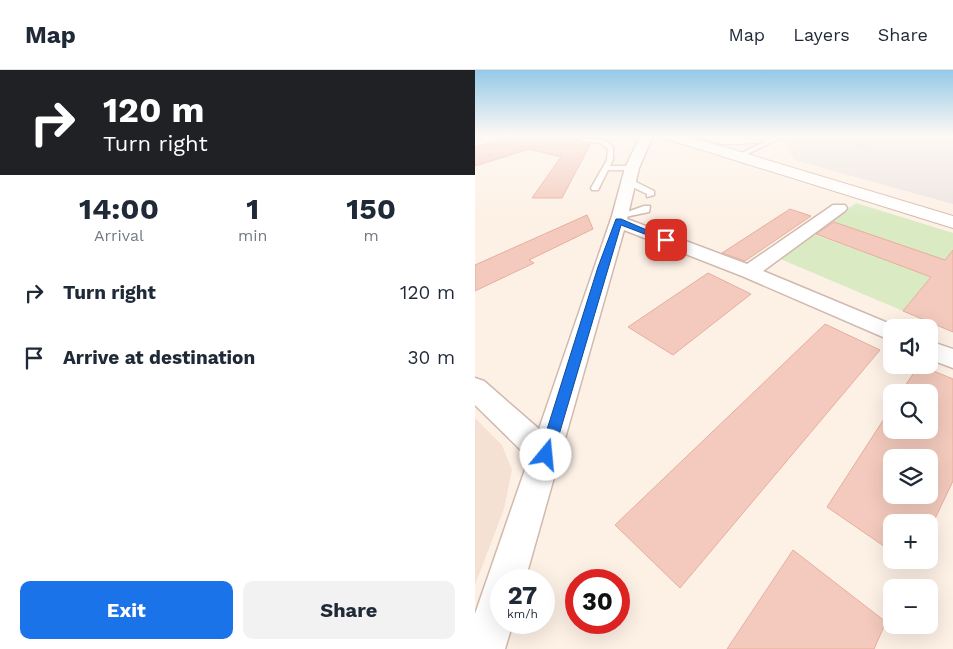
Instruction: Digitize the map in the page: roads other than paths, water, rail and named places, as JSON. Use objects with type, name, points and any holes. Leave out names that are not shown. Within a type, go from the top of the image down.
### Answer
[{"type":"street","points":[[510,569],[636,162]]},
{"type":"street","points":[[771,162],[953,222]]},
{"type":"street","points":[[785,162],[953,210]]},
{"type":"street","points":[[796,162],[803,166]]},
{"type":"street","points":[[749,272],[839,208]]},
{"type":"street","points":[[619,219],[883,329]]},
{"type":"street","points":[[938,352],[953,359]]},
{"type":"street","points":[[475,388],[546,455]]},
{"type":"street","points":[[484,649],[490,630]]},
{"type":"lane","points":[[595,188],[607,162]]},
{"type":"lane","points":[[606,168],[631,175],[651,192],[650,194]]},
{"type":"lane","points":[[619,219],[647,208]]}]
